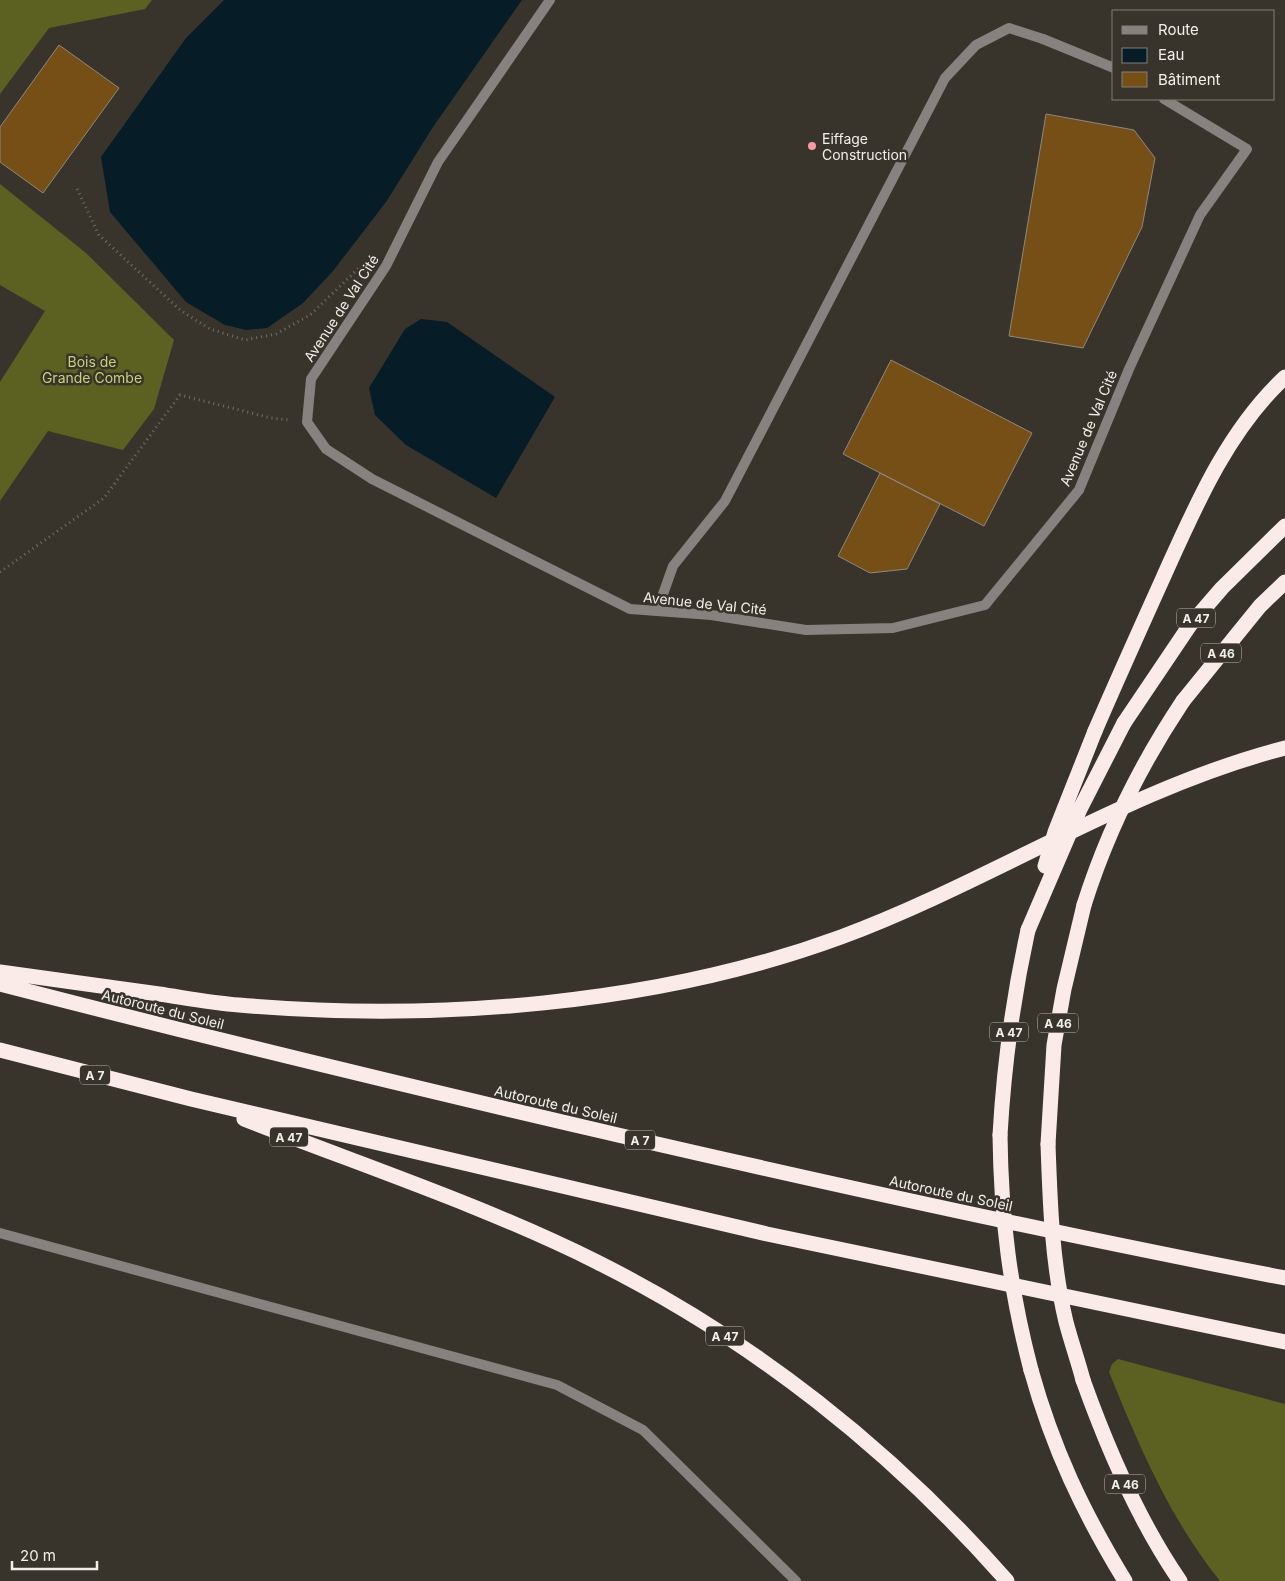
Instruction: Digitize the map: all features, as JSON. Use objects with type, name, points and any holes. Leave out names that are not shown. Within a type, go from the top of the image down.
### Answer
[{"type":"highway","points":[[1028,930],[1055,832],[1094,731],[1179,544],[1216,467],[1249,419],[1285,377]]},
{"type":"highway","name":"A 47","points":[[1126,1581],[1097,1534],[1055,1448],[1031,1370],[1016,1308],[1006,1248],[1000,1135],[1006,1046],[1028,930],[1083,801],[1124,723],[1190,625],[1222,588],[1285,526]]},
{"type":"highway","name":"A 46","points":[[1180,1581],[1122,1479],[1101,1430],[1083,1380],[1066,1321],[1056,1261],[1050,1207],[1048,1144],[1054,1045],[1064,989],[1084,905],[1112,828],[1136,778],[1183,701],[1260,606],[1285,582]]},
{"type":"highway","points":[[0,972],[236,1005],[324,1011],[414,1011],[510,1005],[590,997],[677,983],[760,963],[842,937],[1203,774],[1285,748]]},
{"type":"highway","name":"Autoroute du Soleil","points":[[0,984],[186,1032],[747,1165],[1014,1224],[1285,1278]]},
{"type":"highway","name":"A 7","points":[[0,1050],[191,1099],[767,1234],[1285,1342]]},
{"type":"highway","name":"A 47","points":[[191,1099],[487,1213],[596,1262],[662,1298],[751,1353],[847,1425],[926,1496],[973,1542],[1007,1581]]},
{"type":"street","name":"Avenue de Val Cité","points":[[550,0],[438,162],[386,266],[311,379],[307,422],[326,449],[372,479],[630,609],[711,615],[806,630],[893,628],[985,605],[1079,490],[1129,368],[1200,215],[1247,150],[1166,100]]},
{"type":"street","points":[[656,611],[673,566],[725,501],[945,78],[976,45],[1009,28],[1043,39],[1112,67]]},
{"type":"street","points":[[0,1234],[558,1385],[643,1430],[796,1581]]},
{"type":"path","points":[[77,189],[99,234],[180,310],[210,329],[245,340],[276,334],[310,315],[368,260],[386,266]]},
{"type":"path","points":[[0,572],[104,498],[180,395],[271,418],[307,422]]},
{"type":"green space","points":[[0,0],[152,0],[145,9],[49,28],[0,94]]},
{"type":"green space","name":"Bois de Grande Combe","points":[[0,184],[86,253],[174,340],[154,409],[123,450],[48,431],[0,501],[0,382],[45,311],[0,285]]},
{"type":"green space","points":[[1118,1359],[1285,1404],[1285,1581],[1220,1581],[1186,1533],[1144,1454],[1109,1372],[1112,1364]]},
{"type":"water","points":[[224,0],[522,0],[433,127],[386,202],[333,271],[303,303],[267,328],[246,330],[225,325],[186,302],[110,212],[101,157],[186,38]]},
{"type":"water","points":[[421,319],[447,322],[555,397],[496,498],[406,445],[375,415],[369,388],[405,329]]},
{"type":"building","points":[[59,45],[119,88],[43,193],[0,162],[0,127]]},
{"type":"building","points":[[1046,114],[1134,130],[1155,158],[1142,227],[1083,348],[1009,336]]},
{"type":"building","points":[[891,360],[1032,433],[984,526],[843,454]]},
{"type":"building","points":[[880,473],[940,504],[907,569],[870,573],[838,556]]},
{"type":"place","name":"Eiffage Construction","points":[[812,146]]}]
